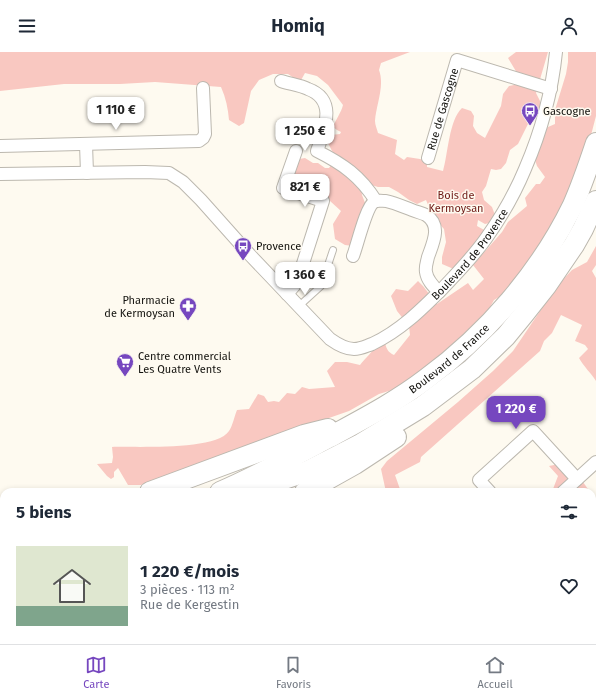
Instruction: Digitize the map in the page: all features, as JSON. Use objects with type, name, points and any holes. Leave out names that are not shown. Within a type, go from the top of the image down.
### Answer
[{"type":"main road","name":"Boulevard de France","points":[[229,488],[281,464],[390,403],[446,364],[474,339],[521,288],[543,258],[566,218],[580,187],[596,143]]},
{"type":"main road","name":"Boulevard de France","points":[[258,488],[308,471],[359,445],[423,406],[472,369],[489,353],[524,314],[546,286],[574,245],[596,201]]},
{"type":"main road","points":[[312,488],[355,464],[410,428],[423,406]]},
{"type":"main road","points":[[161,488],[304,436],[359,421]]},
{"type":"street","name":"Boulevard de Provence","points":[[0,174],[169,173],[183,182],[201,200],[250,255],[334,342],[345,348],[359,348],[376,342],[394,331],[418,312],[462,268],[481,244],[510,200],[529,159],[542,124],[551,89],[556,52]]},
{"type":"street","name":"Rue de Gascogne","points":[[428,158],[454,56],[551,89]]},
{"type":"street","points":[[281,81],[309,89],[319,95],[324,102],[327,112],[326,123],[317,152],[337,162],[351,172],[368,189],[376,201]]},
{"type":"street","points":[[0,146],[199,141],[205,134],[204,88]]},
{"type":"street","points":[[86,144],[87,173]]},
{"type":"street","points":[[287,294],[294,286],[299,276],[323,201],[283,188],[296,151]]},
{"type":"street","points":[[354,256],[368,210],[376,201],[386,202],[425,214],[433,221],[436,230],[426,264],[426,272],[432,286],[439,292]]},
{"type":"street","points":[[486,488],[479,480],[533,430],[577,479]]},
{"type":"street","points":[[567,488],[596,462]]},
{"type":"lane","points":[[299,306],[321,286],[334,250]]},
{"type":"green space","name":"Bois de Kermoysan","points":[[0,52],[410,52],[381,63],[379,70],[381,76],[381,89],[375,121],[376,126],[378,133],[397,140],[395,154],[404,160],[407,157],[427,161],[427,167],[443,171],[454,121],[462,108],[471,111],[474,116],[473,126],[477,133],[485,138],[501,106],[503,94],[509,86],[514,85],[520,78],[508,58],[516,52],[548,52],[536,93],[540,101],[541,108],[539,114],[530,120],[518,144],[510,150],[506,163],[501,169],[491,169],[486,186],[482,192],[484,200],[492,207],[495,215],[489,223],[485,224],[478,220],[477,226],[486,231],[456,270],[442,264],[442,257],[446,242],[444,229],[430,214],[426,200],[417,204],[389,187],[378,187],[368,184],[361,186],[362,195],[367,208],[353,246],[345,245],[335,239],[333,224],[341,211],[322,194],[315,190],[300,189],[292,182],[299,159],[305,158],[313,163],[318,163],[325,168],[329,168],[337,157],[328,143],[331,135],[340,134],[341,132],[333,127],[343,105],[328,85],[317,76],[305,73],[300,82],[288,74],[273,74],[259,80],[251,91],[244,123],[239,126],[229,120],[221,87],[155,82],[120,84],[64,84],[0,91]]},
{"type":"green space","name":"Bois de Kermoysan","points":[[568,52],[596,52],[596,116],[590,139],[560,218],[506,293],[494,300],[484,318],[405,386],[379,394],[349,411],[297,427],[158,480],[141,485],[128,485],[118,468],[114,472],[114,477],[111,479],[107,476],[97,464],[112,463],[112,447],[156,447],[192,445],[208,442],[221,437],[229,431],[237,410],[249,409],[258,394],[264,396],[268,402],[279,402],[287,393],[295,394],[302,387],[309,389],[335,387],[327,371],[335,362],[347,362],[360,365],[377,344],[385,343],[390,353],[394,355],[410,335],[409,326],[397,311],[391,296],[396,289],[408,291],[418,281],[437,304],[468,283],[473,290],[484,279],[473,265],[502,232],[508,222],[527,206],[525,198],[536,184],[540,184],[545,177],[537,166],[534,157],[541,133],[548,127],[555,124],[555,110],[566,74]]},
{"type":"green space","points":[[596,246],[596,265],[592,271],[596,278],[596,381],[579,358],[588,349],[585,345],[575,341],[582,325],[561,315],[552,333],[544,341],[540,351],[421,457],[420,462],[395,475],[400,488],[385,488],[381,469],[387,461],[493,371],[513,351],[557,286],[572,270],[587,262]]},
{"type":"green space","points":[[569,462],[587,488],[553,488],[558,476],[549,466]]},
{"type":"place","name":"Gascogne","points":[[530,126]]},
{"type":"place","name":"Provence","points":[[243,261]]},
{"type":"place","name":"Pharmacie de Kermoysan","points":[[188,321]]},
{"type":"place","name":"Centre commercial Les Quatre Vents","points":[[125,377]]}]
